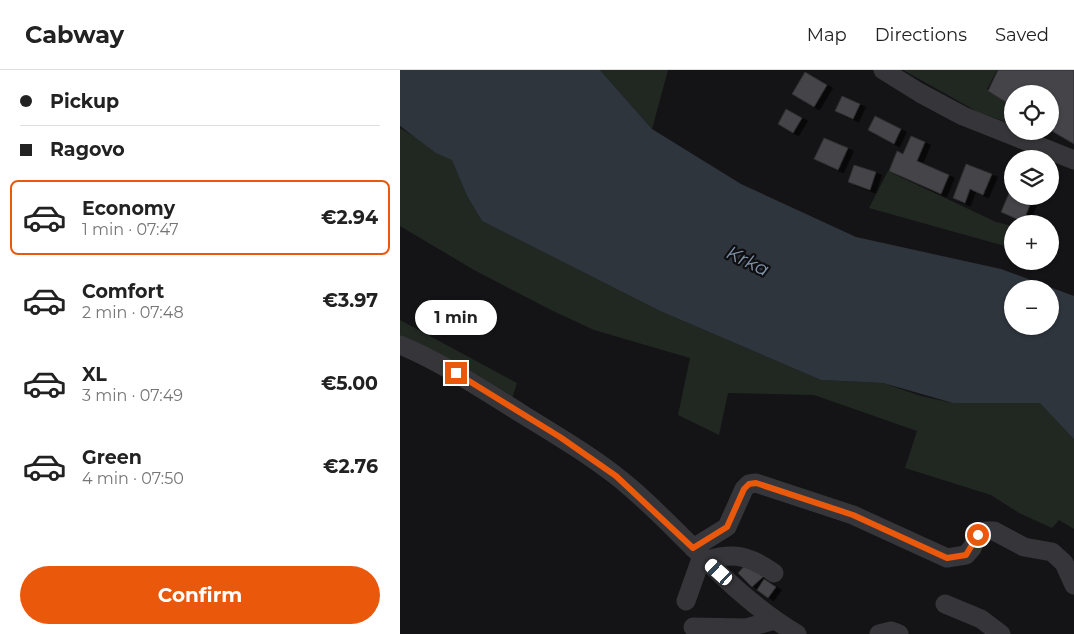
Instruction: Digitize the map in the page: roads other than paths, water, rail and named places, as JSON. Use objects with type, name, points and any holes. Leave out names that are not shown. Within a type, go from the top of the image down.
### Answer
[{"type":"street","points":[[883,70],[963,116],[1074,160]]},
{"type":"street","points":[[400,344],[427,356],[471,382],[560,437],[616,476],[775,620],[797,634]]},
{"type":"street","points":[[686,601],[701,555],[727,527],[744,489],[749,484],[756,483],[853,515],[947,558],[966,555],[978,535],[986,531],[994,531],[1024,548],[1052,552],[1064,563],[1074,585]]},
{"type":"street","points":[[701,555],[748,558],[774,573]]},
{"type":"street","points":[[945,604],[992,625],[1001,634]]},
{"type":"street","points":[[693,627],[746,628],[775,620]]},
{"type":"street","points":[[879,634],[892,631],[899,634]]},
{"type":"water","name":"Krka","points":[[400,70],[600,70],[652,129],[741,184],[856,237],[1001,269],[1031,280],[1004,280],[1004,335],[1059,335],[1059,290],[1074,296],[1074,439],[1040,403],[953,403],[883,383],[821,380],[660,311],[482,221],[467,196],[452,160],[436,153],[400,126]]}]
